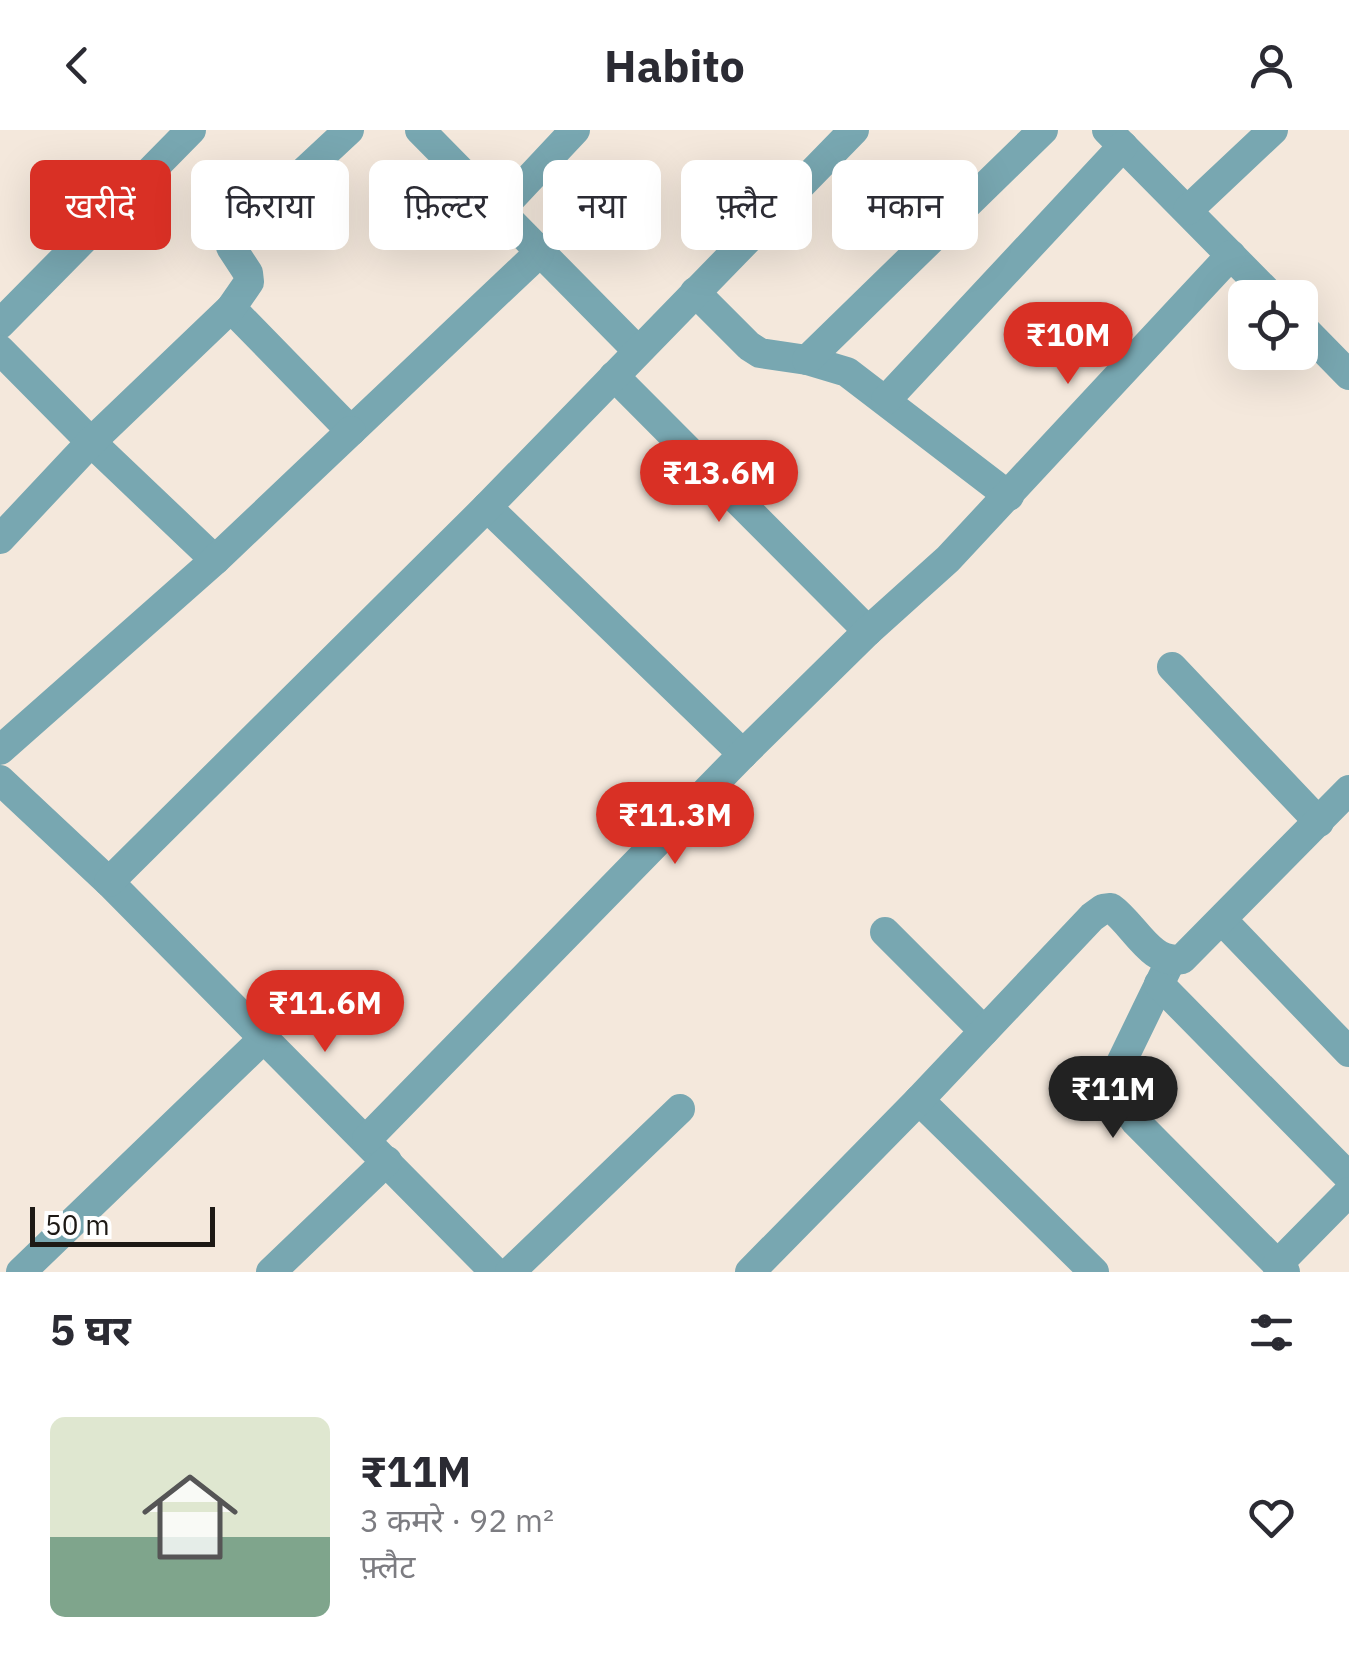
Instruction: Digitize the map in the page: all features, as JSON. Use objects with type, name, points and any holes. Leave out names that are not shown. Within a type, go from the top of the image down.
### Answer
[{"type":"street","points":[[0,324],[190,130]]},
{"type":"street","points":[[0,538],[90,442],[231,308],[249,282],[248,273],[231,247],[232,239],[349,130]]},
{"type":"street","points":[[420,130],[449,160]]},
{"type":"street","points":[[523,186],[576,130]]},
{"type":"street","points":[[110,882],[487,507],[854,130]]},
{"type":"street","points":[[807,360],[1044,130]]},
{"type":"street","points":[[1188,210],[1273,130]]},
{"type":"street","points":[[886,400],[1115,138],[1255,280]]},
{"type":"street","points":[[523,237],[638,351]]},
{"type":"street","points":[[0,750],[216,560],[539,253]]},
{"type":"street","points":[[271,1272],[377,1150],[744,754],[948,559],[1231,255]]},
{"type":"street","points":[[694,292],[760,353],[807,360],[847,372],[1009,496]]},
{"type":"street","points":[[231,308],[352,432]]},
{"type":"street","points":[[1318,339],[1345,361]]},
{"type":"street","points":[[0,350],[90,442],[216,560]]},
{"type":"street","points":[[614,376],[868,632]]},
{"type":"street","points":[[487,507],[744,754]]},
{"type":"street","points":[[1172,667],[1338,809],[1165,973],[1121,1062],[1116,1095],[1136,1122],[1281,1268],[1349,1192]]},
{"type":"street","points":[[0,780],[110,882],[495,1272]]},
{"type":"street","points":[[750,1272],[1103,909],[1112,908],[1122,915],[1158,956],[1165,973],[1349,1177]]},
{"type":"street","points":[[1223,920],[1349,1052]]},
{"type":"street","points":[[884,932],[984,1031]]},
{"type":"street","points":[[21,1272],[265,1037]]},
{"type":"street","points":[[919,1100],[1094,1272]]},
{"type":"street","points":[[510,1272],[680,1109]]}]
